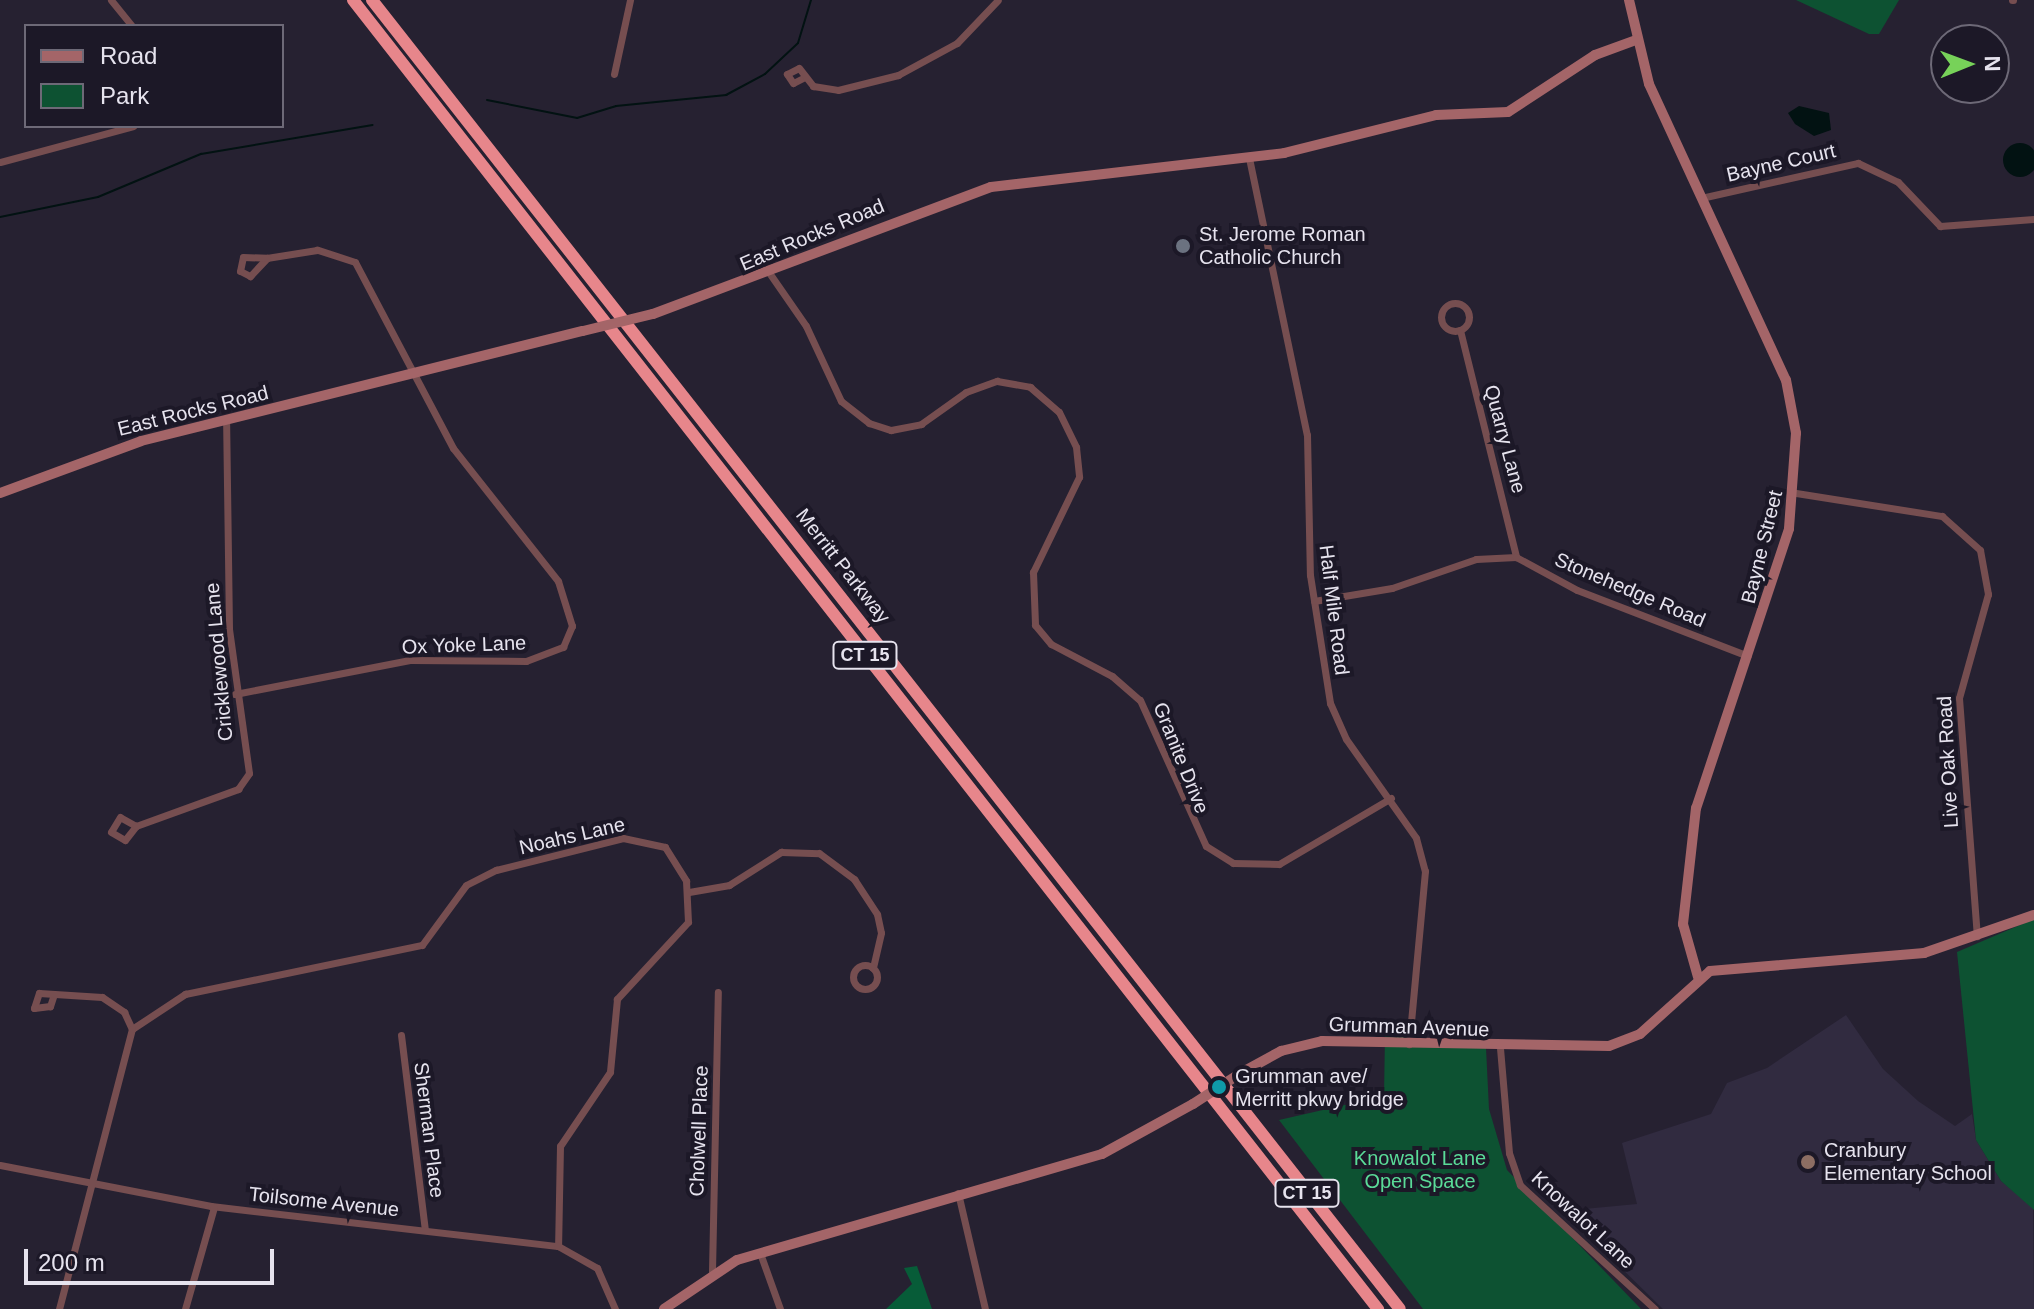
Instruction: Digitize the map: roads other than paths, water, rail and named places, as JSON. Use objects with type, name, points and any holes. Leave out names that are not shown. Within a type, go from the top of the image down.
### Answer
[{"type":"highway","name":"Merritt Parkway","points":[[353,0],[1378,1309]]},
{"type":"highway","name":"Merritt Parkway","points":[[372,0],[1400,1309]]},
{"type":"street","points":[[111,0],[130,24]]},
{"type":"street","points":[[614,74],[630,0]]},
{"type":"street","points":[[803,78],[838,90],[898,75],[957,43],[998,0]]},
{"type":"street","name":"Bayne Street","points":[[1629,0],[1636,40],[1701,198],[1786,380],[1796,493],[1748,656],[1695,815],[1683,924],[1698,977]]},
{"type":"street","name":"East Rocks Road","points":[[0,493],[106,452],[653,314],[770,274],[901,217],[991,187],[1249,158],[1436,115],[1508,112],[1595,55],[1636,40]]},
{"type":"street","points":[[0,162],[126,128]]},
{"type":"street","name":"Half Mile Road","points":[[1249,158],[1307,435],[1314,601],[1337,724],[1416,838],[1427,887],[1409,1044]]},
{"type":"street","name":"Bayne Court","points":[[1701,198],[1858,163],[1883,170],[1923,215],[1948,229],[2034,219]]},
{"type":"street","points":[[267,258],[326,250],[355,262],[415,375]]},
{"type":"street","name":"Granite Drive","points":[[770,274],[806,326],[841,401],[869,423],[891,430],[921,424],[966,392],[997,381],[1030,387],[1059,412],[1076,447],[1079,477],[1033,572],[1033,617],[1051,644],[1112,676],[1140,700],[1206,846],[1233,863],[1279,864],[1391,798]]},
{"type":"street","name":"Quarry Lane","points":[[1460,330],[1516,557]]},
{"type":"street","name":"Ox Yoke Lane","points":[[235,694],[410,660],[526,661],[553,654],[569,640],[566,594],[453,448],[415,375]]},
{"type":"street","name":"Cricklewood Lane","points":[[136,826],[231,793],[247,780],[235,694],[226,420]]},
{"type":"street","name":"Live Oak Road","points":[[1796,493],[1942,516],[1980,550],[1988,594],[1959,691],[1978,938]]},
{"type":"street","points":[[1314,601],[1392,588],[1476,559],[1516,557]]},
{"type":"street","name":"Stonehedge Road","points":[[1516,557],[1577,590],[1748,656]]},
{"type":"street","name":"Noahs Lane","points":[[132,1029],[185,994],[402,954],[431,938],[456,896],[482,876],[612,840],[636,837],[665,847],[689,892]]},
{"type":"street","points":[[558,1246],[562,1138],[610,1072],[617,999],[637,972],[679,938],[689,892],[729,885],[781,852],[819,853],[845,869],[877,914],[881,933],[873,968]]},
{"type":"street","name":"Grumman Avenue","points":[[664,1309],[712,1271],[760,1253],[958,1193],[1102,1154],[1193,1104],[1241,1073],[1307,1043],[1578,1051],[1625,1041],[1698,977],[1745,964],[1910,955],[1978,938],[2034,915]]},
{"type":"street","name":"Cholwell Place","points":[[712,1271],[718,992]]},
{"type":"street","points":[[54,994],[102,997],[124,1012],[132,1029],[96,1186],[59,1309]]},
{"type":"street","name":"Sherman Place","points":[[401,1035],[425,1230]]},
{"type":"street","name":"Knowalot Lane","points":[[1500,1048],[1517,1179],[1655,1309]]},
{"type":"street","name":"Toilsome Avenue","points":[[0,1165],[214,1207],[558,1246],[597,1268],[615,1309]]},
{"type":"street","points":[[958,1193],[985,1309]]},
{"type":"street","points":[[185,1309],[214,1207]]},
{"type":"street","points":[[760,1253],[780,1309]]},
{"type":"waterway","points":[[487,100],[577,118],[616,106],[726,95],[765,74],[798,43],[811,0]]},
{"type":"waterway","points":[[0,217],[98,197],[201,154],[373,125]]},
{"type":"place","name":"St. Jerome Roman Catholic Church","points":[[1183,246]]},
{"type":"place","name":"Grumman ave/ Merritt pkwy bridge","points":[[1219,1087]]},
{"type":"place","name":"Cranbury Elementary School","points":[[1808,1162]]},
{"type":"park label","name":"Knowalot Lane Open Space","points":[[1420,1170]]}]
